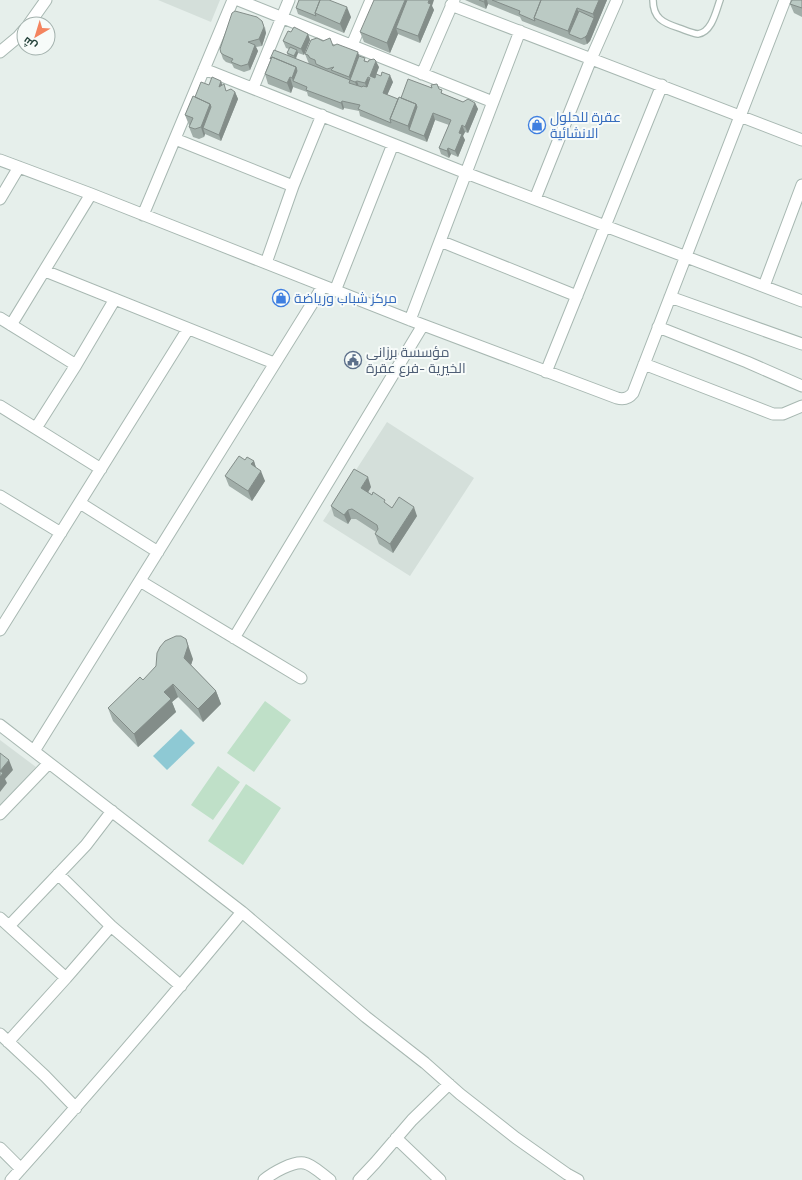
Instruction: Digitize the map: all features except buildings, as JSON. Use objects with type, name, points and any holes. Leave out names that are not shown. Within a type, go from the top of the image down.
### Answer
[{"type":"street","points":[[35,16],[46,0]]},
{"type":"street","points":[[143,215],[233,0]]},
{"type":"street","points":[[238,0],[493,102]]},
{"type":"street","points":[[253,88],[289,0]]},
{"type":"street","points":[[352,45],[371,0]]},
{"type":"street","points":[[535,199],[591,59],[617,0]]},
{"type":"street","points":[[0,160],[91,194],[423,325],[546,372],[617,398],[624,399],[631,396],[633,393],[785,0]]},
{"type":"street","points":[[422,74],[453,3],[591,59],[802,140]]},
{"type":"street","points":[[410,320],[520,31]]},
{"type":"street","points":[[1,53],[16,39]]},
{"type":"street","points":[[204,69],[466,173],[764,286],[801,298]]},
{"type":"street","points":[[546,372],[662,85]]},
{"type":"street","points":[[266,264],[293,186],[322,116]]},
{"type":"street","points":[[175,139],[293,186]]},
{"type":"street","points":[[335,291],[393,144]]},
{"type":"street","points":[[0,199],[20,167]]},
{"type":"street","points":[[764,286],[802,185]]},
{"type":"street","points":[[11,325],[91,194]]},
{"type":"street","points":[[440,241],[577,296]]},
{"type":"street","points":[[44,271],[274,364]]},
{"type":"street","points":[[34,751],[323,286]]},
{"type":"street","points":[[670,297],[802,344]]},
{"type":"street","points":[[36,428],[76,365],[114,299]]},
{"type":"street","points":[[0,318],[76,365]]},
{"type":"street","points":[[234,638],[423,325]]},
{"type":"street","points":[[658,328],[747,362],[802,386]]},
{"type":"street","points":[[0,630],[188,329]]},
{"type":"street","points":[[644,364],[773,414],[783,414],[802,406]]},
{"type":"street","points":[[0,406],[101,469]]},
{"type":"street","points":[[0,496],[61,533]]},
{"type":"street","points":[[80,503],[158,552]]},
{"type":"street","points":[[140,581],[301,678]]},
{"type":"street","points":[[0,725],[242,912],[330,987],[516,1138],[567,1174],[578,1180]]},
{"type":"street","points":[[0,814],[49,763]]},
{"type":"street","points":[[9,926],[86,845],[112,811]]},
{"type":"street","points":[[58,874],[110,926],[181,986]]},
{"type":"street","points":[[11,1180],[76,1108],[181,986],[242,912]]},
{"type":"street","points":[[0,918],[66,978]]},
{"type":"street","points":[[76,1108],[45,1076],[4,1038],[66,978],[110,926]]},
{"type":"street","points":[[359,1180],[375,1164],[412,1120],[449,1084]]},
{"type":"street","points":[[396,1138],[419,1162],[440,1180]]},
{"type":"street","points":[[0,1148],[21,1169]]},
{"type":"street","points":[[264,1180],[284,1167],[298,1163],[305,1163],[318,1170],[330,1180]]},
{"type":"lane","points":[[653,0],[655,13],[665,24],[698,34],[704,32],[709,26],[720,0]]},
{"type":"shaded area","points":[[158,0],[220,0],[211,22]]},
{"type":"shaded area","points":[[387,422],[474,478],[410,576],[323,521]]},
{"type":"shaded area","points":[[0,740],[36,767],[0,807]]},
{"type":"green space","points":[[265,701],[291,720],[254,772],[227,753]]},
{"type":"green space","points":[[218,766],[240,782],[213,820],[191,805]]},
{"type":"green space","points":[[246,784],[281,808],[243,865],[208,841]]},
{"type":"water","points":[[181,729],[195,743],[167,770],[153,756]]},
{"type":"place","name":"عقرة للحلول الانشائیة","points":[[537,125]]},
{"type":"place","name":"مركز شباب ورياضة","points":[[281,298]]},
{"type":"place","name":"مؤسسة برزانى الخيرية -فرع عقرة","points":[[353,360]]}]
